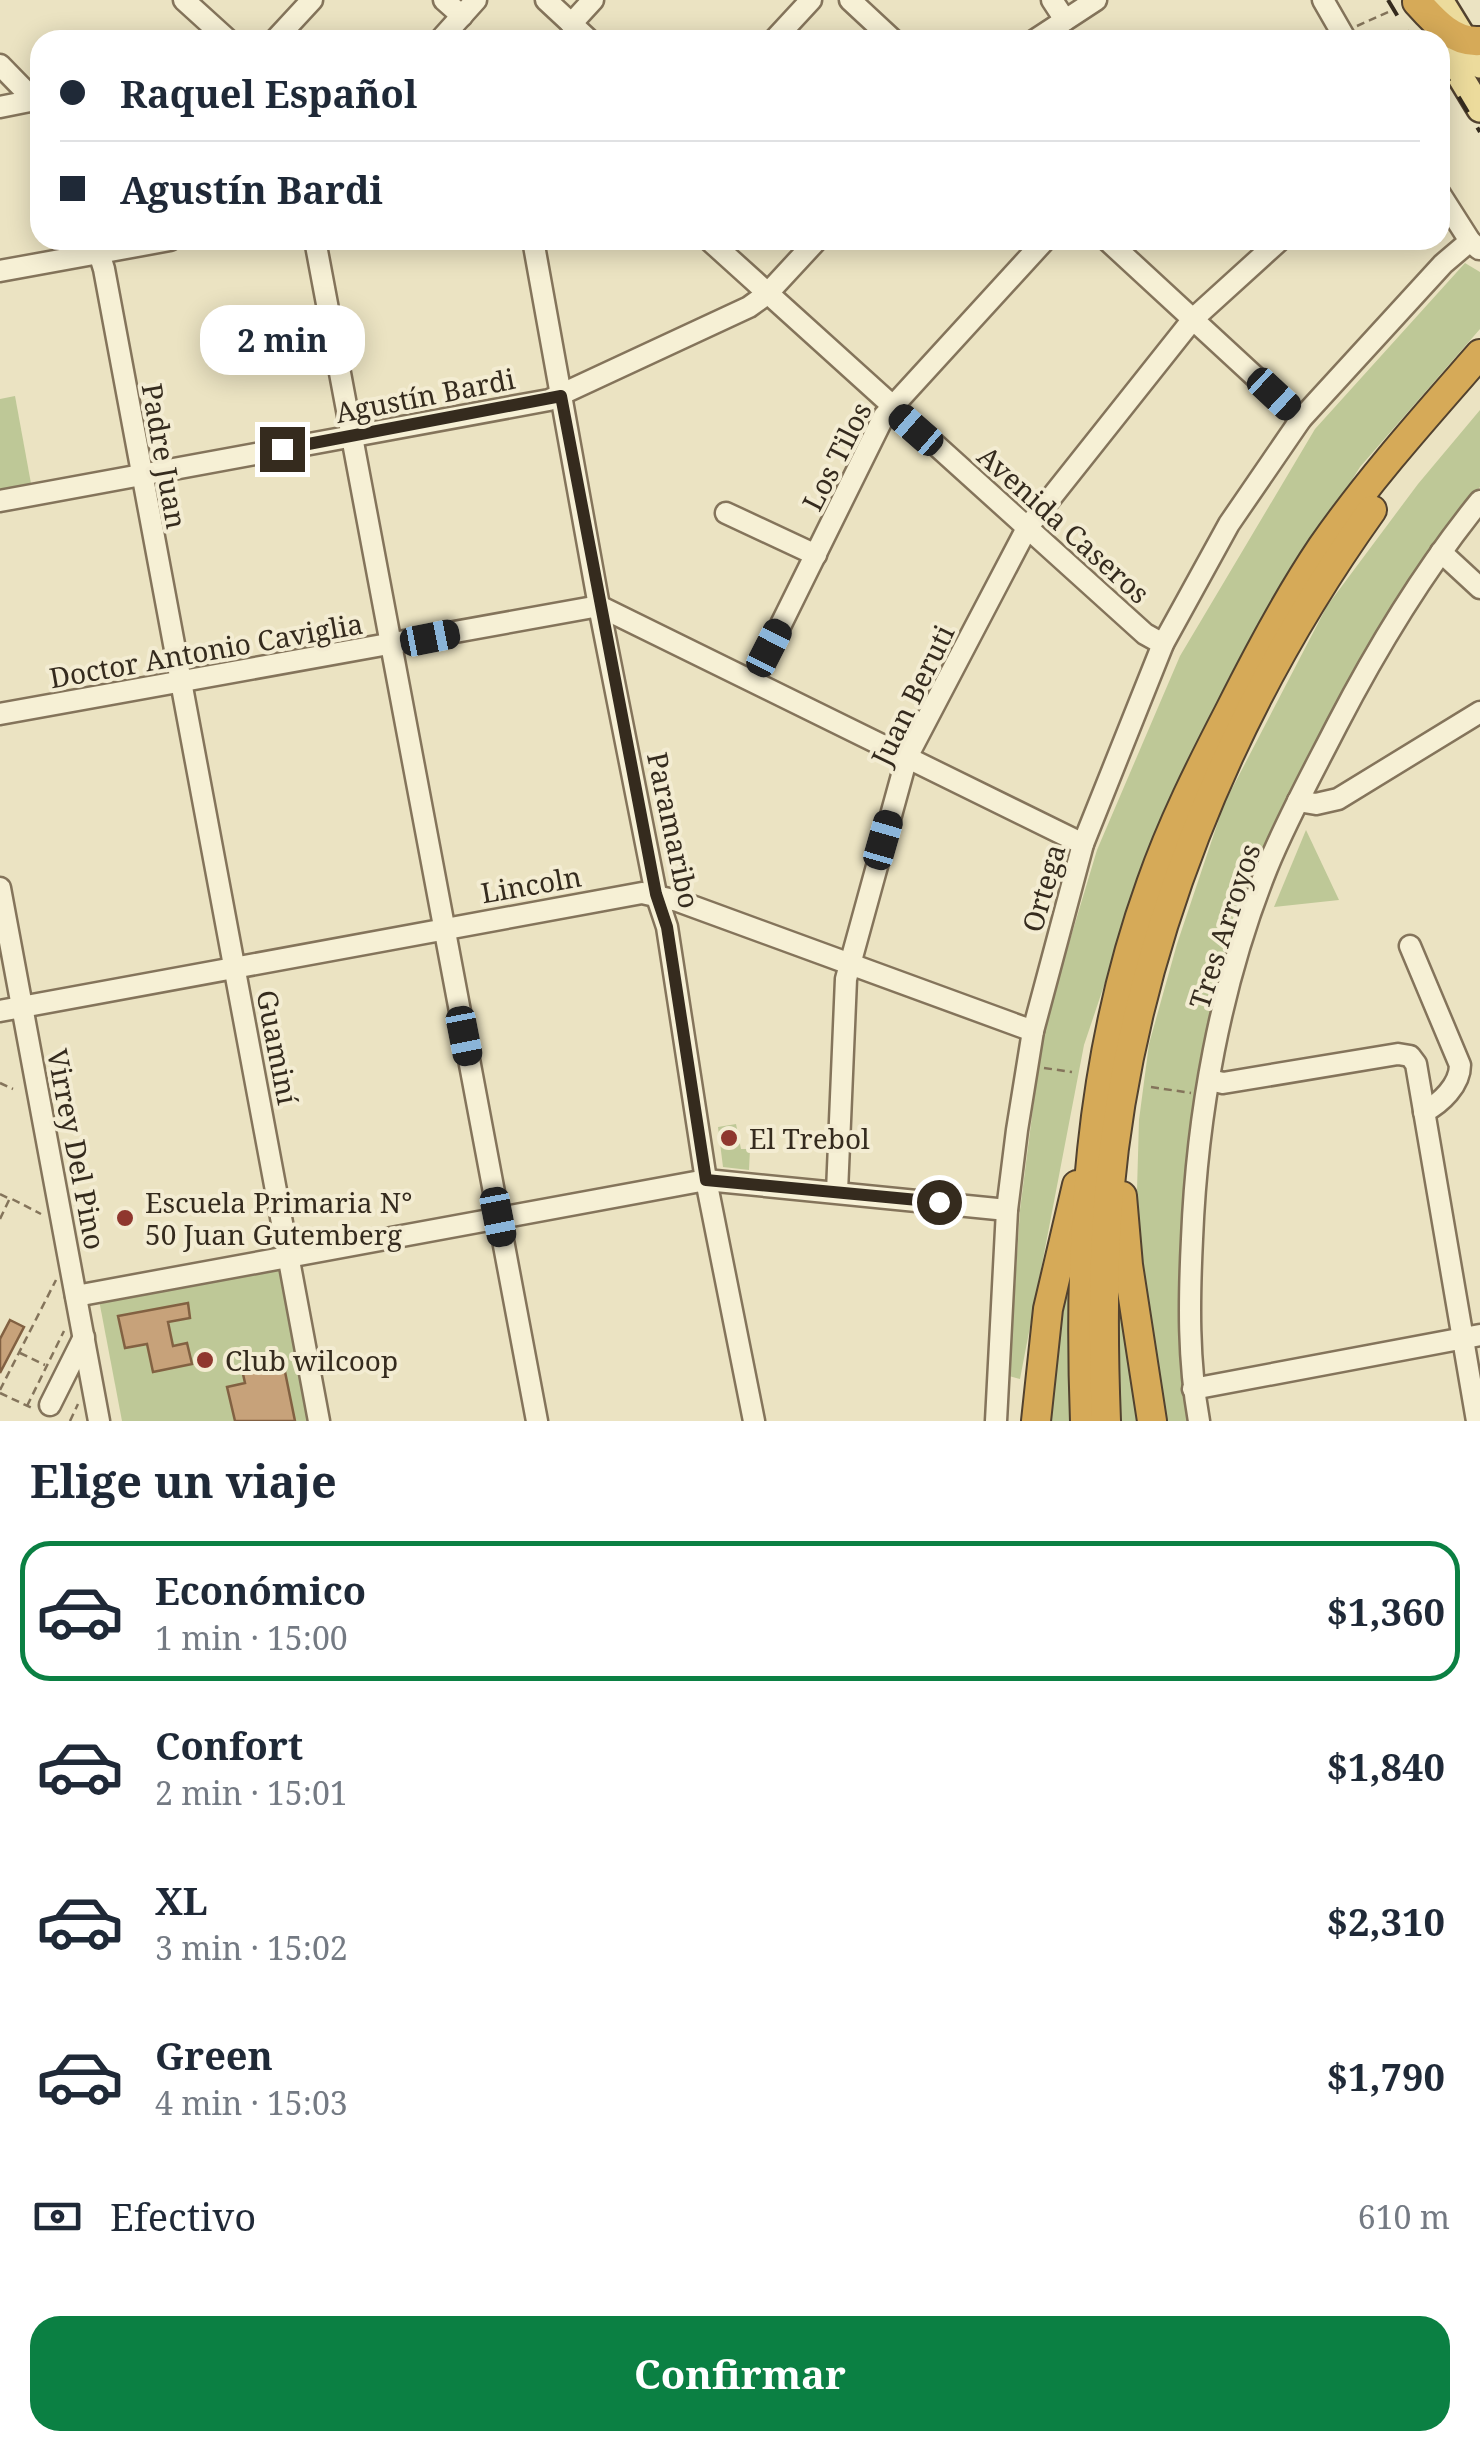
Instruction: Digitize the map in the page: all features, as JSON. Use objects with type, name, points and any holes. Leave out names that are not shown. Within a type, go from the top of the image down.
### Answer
[{"type":"highway","points":[[1085,1421],[1082,1284],[1130,950],[1176,820],[1266,640],[1321,550],[1384,464],[1480,354]]},
{"type":"highway","points":[[1036,1421],[1056,1265],[1198,828],[1255,702],[1352,538],[1398,475],[1480,381]]},
{"type":"highway","points":[[1106,1118],[1106,1421]]},
{"type":"highway","points":[[1106,1118],[1152,1421]]},
{"type":"main road","points":[[1450,32],[1480,109]]},
{"type":"street","points":[[184,0],[217,30]]},
{"type":"street","points":[[284,30],[312,0]]},
{"type":"street","points":[[444,0],[469,8],[449,30]]},
{"type":"street","points":[[546,0],[578,30]]},
{"type":"street","points":[[571,24],[594,0]]},
{"type":"street","points":[[783,30],[811,0]]},
{"type":"street","points":[[850,0],[882,30]]},
{"type":"street","points":[[1052,0],[1065,20]]},
{"type":"street","points":[[1050,30],[1096,0]]},
{"type":"street","points":[[1322,0],[1335,30]]},
{"type":"street","points":[[0,65],[30,93]]},
{"type":"street","points":[[0,107],[30,103]]},
{"type":"street","points":[[1450,209],[1475,245]]},
{"type":"street","name":"Ortega","points":[[996,1421],[1007,1210],[1032,1030],[1083,844],[1163,644],[1229,524],[1300,419],[1443,264],[1475,245]]},
{"type":"street","points":[[0,271],[81,250]]},
{"type":"street","name":"Padre Juan","points":[[98,250],[179,683]]},
{"type":"street","points":[[317,250],[537,1421]]},
{"type":"street","name":"Paramaribo","points":[[535,250],[599,606],[656,894],[667,927],[706,1180],[754,1421]]},
{"type":"street","name":"Avenida Caseros","points":[[720,250],[1145,634],[1163,644]]},
{"type":"street","name":"Agustín Bardi","points":[[0,501],[561,396],[749,307],[767,294],[808,250]]},
{"type":"street","name":"Los Tilos","points":[[754,679],[891,408],[1036,250]]},
{"type":"street","points":[[1118,250],[1300,419]]},
{"type":"street","name":"Juan Beruti","points":[[837,1192],[850,963],[908,757],[1027,528],[1193,319],[1268,250]]},
{"type":"street","name":"Tres Arroyos","points":[[1199,1421],[1189,1322],[1193,1204],[1209,1088],[1232,979],[1256,899],[1298,801],[1367,668],[1441,552],[1480,501]]},
{"type":"street","points":[[726,513],[816,555]]},
{"type":"street","points":[[1441,552],[1480,588]]},
{"type":"street","points":[[599,606],[1083,844]]},
{"type":"street","name":"Doctor Antonio Caviglia","points":[[0,714],[599,606]]},
{"type":"street","name":"Guaminí","points":[[179,683],[320,1421]]},
{"type":"street","points":[[1298,801],[1316,804],[1338,799],[1480,712]]},
{"type":"street","name":"Virrey Del Pino","points":[[0,888],[99,1421]]},
{"type":"street","name":"Lincoln","points":[[0,1011],[621,896],[656,894],[1032,1030]]},
{"type":"street","points":[[1410,946],[1460,1065],[1456,1083],[1437,1105],[1424,1112]]},
{"type":"street","points":[[1209,1088],[1398,1054],[1410,1056],[1416,1064],[1472,1336],[1477,1421]]},
{"type":"street","points":[[77,1300],[289,1256],[706,1180],[1007,1210]]},
{"type":"street","points":[[1193,1389],[1472,1336]]},
{"type":"street","points":[[46,1409],[84,1337]]},
{"type":"path","points":[[1026,1065],[1072,1072]]},
{"type":"path","points":[[0,1083],[13,1089]]},
{"type":"path","points":[[1151,1087],[1209,1088]]},
{"type":"path","points":[[0,1194],[46,1216]]},
{"type":"path","points":[[0,1219],[10,1198]]},
{"type":"path","points":[[46,1409],[26,1406],[0,1392],[68,1256]]},
{"type":"path","points":[[26,1406],[77,1300]]},
{"type":"path","points":[[19,1353],[46,1366]]},
{"type":"green space","points":[[1465,263],[1480,272],[1480,329],[1360,467],[1229,677],[1151,846],[1084,1045],[1020,1379],[1009,1376],[1020,1210],[1043,1030],[1097,850],[1180,656],[1315,429]]},
{"type":"green space","points":[[15,396],[32,489],[0,495],[0,399]]},
{"type":"green space","points":[[1480,410],[1480,487],[1437,538],[1358,662],[1273,825],[1224,963],[1190,1125],[1182,1282],[1189,1421],[1160,1421],[1136,1225],[1139,1120],[1149,1044],[1177,944],[1224,804],[1327,606],[1418,484]]},
{"type":"green space","points":[[1306,830],[1339,900],[1274,907]]},
{"type":"green space","name":"El Trebol","points":[[736,1124],[741,1149],[750,1149],[749,1170],[723,1167],[718,1127]]},
{"type":"green space","points":[[1071,1254],[1079,1421],[1044,1421],[1050,1363]]},
{"type":"green space","points":[[1118,1266],[1147,1421],[1121,1421]]},
{"type":"green space","name":"Club wilcoop","points":[[280,1267],[311,1421],[122,1421],[99,1300]]},
{"type":"building","points":[[188,1303],[190,1318],[168,1322],[173,1346],[187,1343],[192,1364],[153,1372],[147,1344],[125,1348],[118,1316]]},
{"type":"building","points":[[10,1320],[24,1327],[0,1373],[0,1339]]},
{"type":"building","points":[[282,1357],[295,1421],[235,1421],[227,1387],[245,1383],[241,1365]]},
{"type":"railway","points":[[1388,0],[1406,30]]},
{"type":"railway","points":[[1450,82],[1480,132]]},
{"type":"place","name":"El Trebol","points":[[729,1138]]},
{"type":"place","name":"Escuela Primaria N° 50 Juan Gutemberg","points":[[125,1218]]},
{"type":"place","name":"Club wilcoop","points":[[205,1360]]},
{"type":"route","points":[[282,449],[561,396],[656,894],[667,927],[706,1180],[939,1202]]}]
